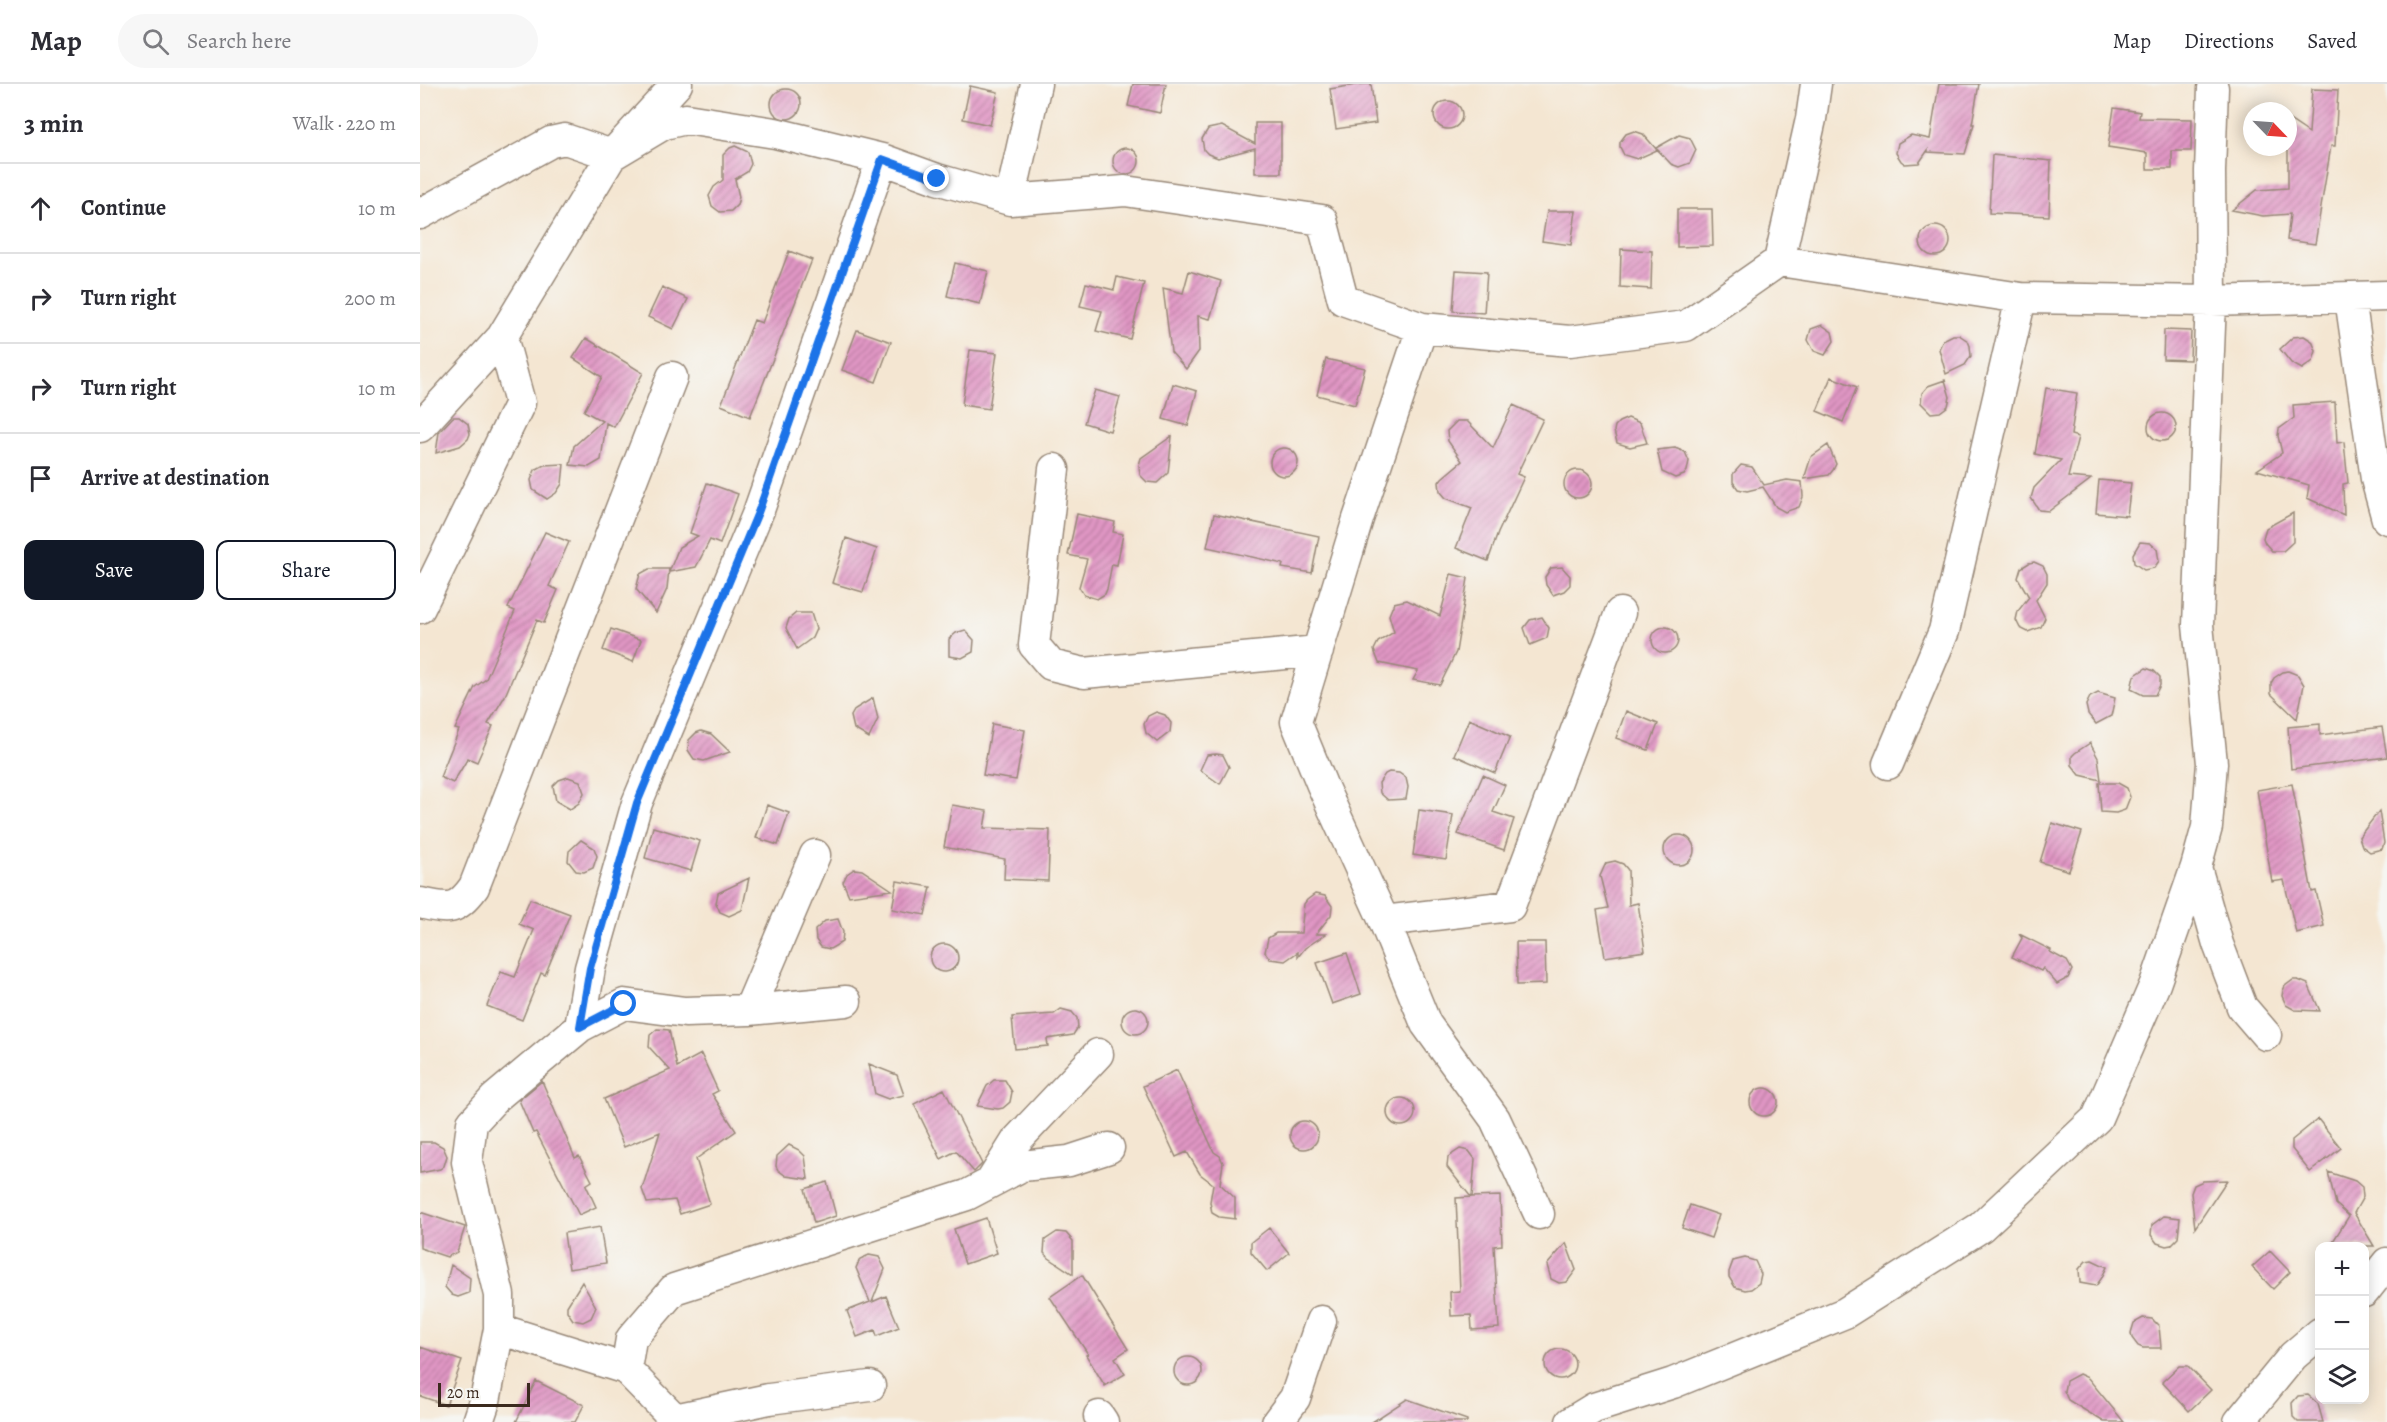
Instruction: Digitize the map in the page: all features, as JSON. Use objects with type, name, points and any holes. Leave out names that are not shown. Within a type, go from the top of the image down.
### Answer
[{"type":"street","points":[[420,427],[502,337],[612,155],[677,84]]},
{"type":"street","points":[[1010,200],[1036,84]]},
{"type":"street","points":[[420,214],[551,142],[566,139],[612,155],[664,124],[686,118],[775,133],[882,159],[937,179],[1010,200],[1125,191],[1322,220],[1343,300],[1422,328],[1570,341],[1686,326],[1779,261],[1811,119],[1816,84]]},
{"type":"street","points":[[1571,1422],[1594,1408],[1673,1383],[1845,1313],[1982,1227],[2097,1118],[2155,984],[2196,867],[2207,827],[2212,763],[2198,625],[2211,301],[2210,171],[2213,88]]},
{"type":"street","points":[[580,1027],[590,968],[637,803],[759,510],[882,159]]},
{"type":"street","points":[[1779,261],[2021,298],[2211,301],[2387,297]]},
{"type":"street","points":[[1888,764],[1944,631],[2021,298]]},
{"type":"street","points":[[2350,298],[2376,478],[2387,519]]},
{"type":"street","points":[[1422,328],[1358,519],[1296,722],[1384,921],[1426,1024],[1495,1119],[1539,1214]]},
{"type":"street","points":[[420,608],[519,403],[502,337]]},
{"type":"street","points":[[420,903],[446,908],[463,902],[474,887],[672,377]]},
{"type":"street","points":[[1054,469],[1034,645],[1052,665],[1084,673],[1318,651]]},
{"type":"street","points":[[1384,921],[1510,906],[1620,613]]},
{"type":"street","points":[[749,1010],[815,855]]},
{"type":"street","points":[[2196,867],[2218,944],[2242,1007],[2266,1035]]},
{"type":"street","points":[[478,1422],[485,1401],[499,1329],[499,1295],[467,1162],[472,1123],[495,1098],[580,1027],[624,1004],[685,1012],[749,1010],[846,1001]]},
{"type":"street","points":[[990,1183],[1017,1140],[1098,1054]]},
{"type":"street","points":[[626,1369],[631,1339],[674,1289],[967,1196],[1022,1166],[1069,1161],[1109,1148]]},
{"type":"street","points":[[2369,1286],[2387,1263]]},
{"type":"street","points":[[1277,1422],[1295,1398],[1321,1321]]},
{"type":"street","points":[[499,1329],[626,1369],[675,1420],[769,1399],[870,1386]]},
{"type":"street","points":[[2239,1422],[2293,1356],[2315,1337]]},
{"type":"building","points":[[1133,84],[1166,84],[1160,113],[1128,106]]},
{"type":"building","points":[[1371,84],[1376,123],[1336,129],[1330,89]]},
{"type":"building","points":[[1939,84],[1979,84],[1972,124],[1974,124],[1965,154],[1928,152],[1928,150],[1919,163],[1905,164],[1896,153],[1898,143],[1911,135],[1930,139]]},
{"type":"building","points":[[970,86],[998,92],[990,125],[963,119]]},
{"type":"building","points":[[786,89],[796,94],[801,104],[796,114],[786,119],[776,114],[771,104],[776,94]]},
{"type":"building","points":[[2312,89],[2338,90],[2335,146],[2331,146],[2315,244],[2287,240],[2290,214],[2263,216],[2232,210],[2257,190],[2288,188],[2288,156],[2297,156],[2297,125],[2309,133]]},
{"type":"building","points":[[1448,101],[1458,105],[1462,115],[1458,125],[1448,129],[1438,125],[1434,115],[1438,105]]},
{"type":"building","points":[[2114,108],[2140,112],[2139,118],[2192,119],[2191,151],[2172,151],[2172,169],[2147,169],[2147,153],[2108,147]]},
{"type":"building","points":[[1255,123],[1281,123],[1281,173],[1255,173],[1255,148],[1218,158],[1204,150],[1202,139],[1208,129],[1222,126],[1255,144]]},
{"type":"building","points":[[1634,131],[1643,134],[1657,150],[1637,159],[1624,155],[1620,142],[1626,134]]},
{"type":"building","points":[[1679,135],[1690,138],[1696,150],[1690,163],[1679,167],[1671,164],[1656,148]]},
{"type":"building","points":[[735,146],[748,152],[751,164],[747,172],[735,179],[739,197],[737,205],[731,211],[720,212],[712,206],[709,196],[714,187],[723,180],[723,155]]},
{"type":"building","points":[[1126,148],[1135,152],[1139,161],[1135,170],[1126,174],[1117,170],[1113,161],[1117,152]]},
{"type":"building","points":[[1992,155],[2051,161],[2049,216],[1989,213]]},
{"type":"building","points":[[1677,209],[1712,209],[1713,246],[1677,247]]},
{"type":"building","points":[[1547,211],[1576,211],[1571,245],[1542,241]]},
{"type":"building","points":[[1935,226],[1946,230],[1950,241],[1946,252],[1935,256],[1924,252],[1920,241],[1924,230]]},
{"type":"building","points":[[1621,249],[1652,251],[1651,289],[1620,287]]},
{"type":"building","points":[[789,251],[812,260],[750,417],[721,405],[754,320],[762,323]]},
{"type":"building","points":[[955,263],[988,271],[980,304],[947,296]]},
{"type":"building","points":[[1456,270],[1487,272],[1484,313],[1453,311]]},
{"type":"building","points":[[1189,271],[1221,281],[1210,319],[1198,316],[1199,351],[1186,369],[1171,352],[1163,288],[1183,293]]},
{"type":"building","points":[[1117,277],[1144,283],[1130,339],[1096,331],[1102,311],[1080,306],[1086,283],[1114,290]]},
{"type":"building","points":[[662,287],[688,299],[673,329],[648,317]]},
{"type":"building","points":[[1822,325],[1832,332],[1834,341],[1825,355],[1814,351],[1808,340],[1811,329]]},
{"type":"building","points":[[857,330],[891,342],[876,382],[842,370]]},
{"type":"building","points":[[2164,330],[2191,331],[2190,360],[2163,359]]},
{"type":"building","points":[[1959,335],[1968,341],[1971,356],[1965,365],[1946,374],[1939,349],[1943,340]]},
{"type":"building","points":[[2304,336],[2312,341],[2316,351],[2313,361],[2302,369],[2291,363],[2280,349],[2293,337]]},
{"type":"building","points":[[586,338],[643,373],[614,427],[606,423],[601,460],[589,467],[570,465],[574,446],[602,421],[584,411],[602,377],[573,358]]},
{"type":"building","points":[[970,350],[997,353],[989,409],[962,405]]},
{"type":"building","points":[[1326,359],[1365,368],[1355,405],[1317,395]]},
{"type":"building","points":[[1831,377],[1857,387],[1843,422],[1817,411]]},
{"type":"building","points":[[1945,380],[1950,397],[1948,406],[1940,412],[1931,413],[1921,403],[1922,393],[1928,386]]},
{"type":"building","points":[[1173,384],[1197,391],[1188,426],[1163,419]]},
{"type":"building","points":[[2046,388],[2077,393],[2071,435],[2078,437],[2068,477],[2091,479],[2049,511],[2039,510],[2031,498],[2034,488],[2061,460],[2035,454]]},
{"type":"building","points":[[1095,390],[1120,397],[1110,431],[1084,423]]},
{"type":"building","points":[[2335,402],[2337,443],[2344,442],[2348,483],[2343,484],[2344,515],[2307,498],[2309,485],[2257,470],[2282,453],[2278,436],[2279,429],[2294,418],[2293,405]]},
{"type":"building","points":[[1513,405],[1543,419],[1517,474],[1524,477],[1498,533],[1488,561],[1456,548],[1472,508],[1446,498],[1440,491],[1439,482],[1462,461],[1448,441],[1447,431],[1457,421],[1467,421],[1493,448]]},
{"type":"building","points":[[2162,413],[2172,417],[2176,427],[2172,437],[2162,441],[2152,437],[2148,427],[2152,417]]},
{"type":"building","points":[[453,417],[459,417],[468,424],[470,434],[468,439],[460,446],[436,453],[439,432]]},
{"type":"building","points":[[1628,418],[1640,423],[1647,443],[1630,447],[1617,443],[1615,426]]},
{"type":"building","points":[[1172,436],[1168,473],[1157,483],[1147,482],[1140,475],[1141,458]]},
{"type":"building","points":[[1828,445],[1836,464],[1833,470],[1829,475],[1804,479],[1811,457]]},
{"type":"building","points":[[1284,448],[1294,452],[1298,462],[1294,472],[1284,476],[1274,472],[1270,462],[1274,452]]},
{"type":"building","points":[[1675,448],[1685,452],[1689,461],[1684,475],[1675,478],[1662,472],[1657,450]]},
{"type":"building","points":[[564,464],[562,484],[556,493],[547,499],[533,490],[531,480],[535,470],[544,465]]},
{"type":"building","points":[[1741,465],[1752,467],[1764,485],[1787,480],[1802,482],[1803,497],[1799,507],[1785,512],[1776,507],[1763,487],[1747,491],[1738,489],[1733,482],[1733,474]]},
{"type":"building","points":[[1578,470],[1588,474],[1592,484],[1588,494],[1578,498],[1568,494],[1564,484],[1568,474]]},
{"type":"building","points":[[2099,480],[2131,483],[2127,516],[2096,513]]},
{"type":"building","points":[[707,483],[738,494],[720,544],[710,540],[696,567],[669,572],[679,547],[698,536],[690,533]]},
{"type":"building","points":[[2293,513],[2293,542],[2283,551],[2272,551],[2263,538],[2266,528]]},
{"type":"building","points":[[1077,514],[1115,522],[1113,532],[1123,534],[1117,565],[1112,564],[1105,594],[1097,599],[1084,595],[1079,587],[1087,559],[1068,555]]},
{"type":"building","points":[[1214,514],[1319,536],[1312,573],[1282,568],[1283,564],[1207,547]]},
{"type":"building","points":[[545,532],[569,542],[549,586],[558,590],[544,623],[537,620],[505,696],[488,724],[493,726],[477,762],[468,758],[453,783],[440,777],[459,730],[455,729],[475,687],[486,679],[515,611],[508,608]]},
{"type":"building","points":[[846,538],[877,549],[863,592],[832,583]]},
{"type":"building","points":[[2140,542],[2150,543],[2157,549],[2159,561],[2154,568],[2144,570],[2134,563],[2133,554]]},
{"type":"building","points":[[2034,562],[2043,566],[2047,574],[2047,583],[2036,600],[2045,618],[2041,627],[2028,632],[2020,628],[2016,620],[2018,611],[2029,597],[2018,578],[2021,568]]},
{"type":"building","points":[[1562,567],[1570,576],[1570,585],[1564,591],[1553,595],[1546,585],[1545,577],[1551,568]]},
{"type":"building","points":[[649,569],[669,569],[667,589],[656,613],[636,589],[640,574]]},
{"type":"building","points":[[1451,574],[1468,578],[1456,652],[1440,685],[1413,680],[1418,671],[1379,663],[1374,650],[1378,642],[1394,632],[1389,615],[1394,603],[1407,600],[1440,616]]},
{"type":"building","points":[[796,613],[811,613],[816,629],[812,638],[797,649],[786,628],[789,619]]},
{"type":"building","points":[[1542,617],[1549,628],[1547,638],[1530,645],[1524,628],[1530,620]]},
{"type":"building","points":[[1665,627],[1674,631],[1678,640],[1674,649],[1665,653],[1656,649],[1652,640],[1656,631]]},
{"type":"building","points":[[611,629],[641,640],[633,662],[603,650]]},
{"type":"building","points":[[965,630],[974,640],[973,652],[962,658],[949,656],[949,639]]},
{"type":"building","points":[[2146,668],[2154,671],[2160,677],[2160,685],[2155,695],[2143,695],[2131,689],[2134,676]]},
{"type":"building","points":[[2288,671],[2298,675],[2304,685],[2297,719],[2271,694],[2271,683],[2274,678]]},
{"type":"building","points":[[2098,693],[2115,698],[2111,716],[2096,724],[2088,714],[2086,705],[2090,697]]},
{"type":"building","points":[[873,698],[878,719],[869,738],[854,729],[851,716],[855,709]]},
{"type":"building","points":[[1626,711],[1658,724],[1648,750],[1616,738]]},
{"type":"building","points":[[1156,712],[1165,715],[1171,723],[1170,732],[1157,742],[1146,733],[1144,724],[1148,716]]},
{"type":"building","points":[[1469,719],[1510,737],[1495,773],[1454,755]]},
{"type":"building","points":[[992,724],[1025,730],[1016,780],[983,775]]},
{"type":"building","points":[[2320,724],[2320,735],[2382,727],[2387,757],[2291,769],[2288,727]]},
{"type":"building","points":[[701,731],[711,734],[730,752],[704,761],[694,759],[688,750],[689,740]]},
{"type":"building","points":[[2090,743],[2098,758],[2101,780],[2080,775],[2072,765],[2072,756]]},
{"type":"building","points":[[1207,755],[1223,755],[1229,767],[1220,784],[1200,770]]},
{"type":"building","points":[[1389,772],[1399,773],[1406,778],[1408,787],[1406,799],[1388,800],[1380,793],[1379,783]]},
{"type":"building","points":[[1483,775],[1505,785],[1493,812],[1514,819],[1504,850],[1458,834]]},
{"type":"building","points":[[568,777],[580,781],[584,793],[579,803],[570,809],[556,801],[553,786],[559,780]]},
{"type":"building","points":[[2099,783],[2118,783],[2127,788],[2130,797],[2125,810],[2116,813],[2101,812]]},
{"type":"building","points":[[2292,784],[2312,892],[2316,891],[2324,926],[2296,933],[2284,880],[2272,882],[2257,790]]},
{"type":"building","points":[[767,805],[789,813],[778,845],[756,838]]},
{"type":"building","points":[[952,805],[987,811],[984,828],[1050,830],[1048,881],[1004,879],[1005,859],[944,847]]},
{"type":"building","points":[[1419,810],[1453,815],[1446,860],[1413,855]]},
{"type":"building","points":[[2379,811],[2384,843],[2382,849],[2370,852],[2362,846],[2359,837]]},
{"type":"building","points":[[2052,823],[2082,832],[2069,871],[2040,862]]},
{"type":"building","points":[[653,827],[700,841],[691,871],[645,858]]},
{"type":"building","points":[[1679,835],[1690,839],[1694,850],[1690,861],[1679,865],[1668,861],[1664,850],[1668,839]]},
{"type":"building","points":[[581,840],[594,848],[597,856],[593,868],[584,872],[576,871],[568,861],[569,851]]},
{"type":"building","points":[[1615,861],[1623,864],[1628,870],[1629,905],[1638,903],[1645,951],[1605,957],[1597,910],[1608,908],[1600,876],[1606,863]]},
{"type":"building","points":[[854,869],[862,870],[892,890],[849,896],[843,882],[847,874]]},
{"type":"building","points":[[749,878],[742,910],[729,916],[720,912],[716,903],[718,893]]},
{"type":"building","points":[[897,881],[931,887],[925,915],[892,909]]},
{"type":"building","points":[[1315,894],[1325,896],[1332,906],[1331,915],[1316,934],[1326,934],[1305,948],[1298,957],[1298,952],[1285,961],[1270,959],[1265,952],[1268,938],[1276,933],[1301,933],[1304,904]]},
{"type":"building","points":[[530,899],[570,914],[545,975],[541,973],[522,1020],[487,1006],[501,972],[515,977],[534,930],[519,924]]},
{"type":"building","points":[[838,919],[843,932],[842,942],[830,949],[821,947],[816,940],[815,930],[825,921]]},
{"type":"building","points":[[2019,934],[2067,961],[2072,970],[2068,978],[2057,984],[2043,968],[2041,971],[2012,957],[2022,938]]},
{"type":"building","points":[[1516,942],[1545,942],[1546,984],[1517,985]]},
{"type":"building","points":[[944,944],[954,948],[958,958],[954,968],[944,972],[934,968],[930,958],[934,948]]},
{"type":"building","points":[[1347,953],[1361,994],[1332,1004],[1317,963]]},
{"type":"building","points":[[2293,980],[2308,984],[2320,1011],[2295,1010],[2286,1005],[2282,996],[2283,991],[2285,986]]},
{"type":"building","points":[[1135,1008],[1144,1012],[1148,1021],[1144,1030],[1135,1034],[1126,1030],[1122,1021],[1126,1012]]},
{"type":"building","points":[[1061,1009],[1072,1012],[1077,1018],[1078,1027],[1073,1035],[1047,1039],[1048,1046],[1015,1049],[1012,1017],[1054,1014]]},
{"type":"building","points":[[657,1029],[669,1030],[677,1067],[701,1054],[718,1091],[712,1094],[736,1131],[696,1159],[710,1204],[680,1214],[675,1200],[647,1203],[642,1189],[660,1132],[624,1147],[604,1099],[670,1070],[649,1047],[650,1035]]},
{"type":"building","points":[[869,1064],[897,1075],[904,1095],[888,1099],[875,1094]]},
{"type":"building","points":[[1177,1070],[1214,1152],[1220,1156],[1223,1163],[1220,1184],[1235,1198],[1235,1219],[1219,1217],[1212,1213],[1210,1202],[1213,1184],[1200,1174],[1187,1152],[1176,1157],[1143,1086]]},
{"type":"building","points":[[994,1080],[1005,1080],[1012,1092],[1010,1102],[998,1109],[977,1106],[987,1086]]},
{"type":"building","points":[[542,1081],[575,1158],[579,1156],[592,1181],[586,1185],[596,1207],[579,1215],[536,1132],[533,1133],[519,1100]]},
{"type":"building","points":[[1764,1088],[1774,1092],[1778,1102],[1774,1112],[1764,1116],[1754,1112],[1750,1102],[1754,1092]]},
{"type":"building","points":[[944,1089],[982,1164],[974,1172],[956,1151],[941,1159],[914,1104]]},
{"type":"building","points":[[1401,1098],[1411,1102],[1415,1112],[1411,1122],[1401,1126],[1391,1122],[1387,1112],[1391,1102]]},
{"type":"building","points":[[2318,1119],[2341,1148],[2310,1172],[2292,1149],[2292,1140]]},
{"type":"building","points":[[1304,1121],[1314,1125],[1318,1135],[1314,1145],[1304,1149],[1294,1145],[1290,1135],[1294,1125]]},
{"type":"building","points":[[420,1142],[434,1142],[443,1147],[447,1156],[444,1166],[420,1173]]},
{"type":"building","points":[[789,1145],[805,1156],[808,1179],[786,1176],[778,1170],[777,1156]]},
{"type":"building","points":[[1460,1149],[1469,1151],[1475,1159],[1472,1197],[1500,1196],[1502,1245],[1494,1246],[1499,1328],[1472,1330],[1471,1315],[1451,1316],[1450,1292],[1460,1291],[1456,1198],[1471,1197],[1447,1167],[1448,1157]]},
{"type":"building","points":[[2328,1172],[2355,1181],[2362,1187],[2363,1197],[2354,1213],[2374,1246],[2369,1246],[2369,1242],[2333,1242],[2349,1216],[2336,1204]]},
{"type":"building","points":[[2227,1180],[2195,1228],[2191,1193],[2194,1185],[2203,1181]]},
{"type":"building","points":[[827,1182],[836,1216],[814,1223],[805,1189]]},
{"type":"building","points":[[1690,1205],[1719,1215],[1711,1238],[1682,1228]]},
{"type":"building","points":[[420,1212],[465,1227],[457,1252],[447,1257],[420,1248]]},
{"type":"building","points":[[2164,1216],[2180,1218],[2178,1238],[2171,1245],[2166,1246],[2157,1243],[2151,1235],[2152,1225]]},
{"type":"building","points":[[986,1218],[997,1253],[965,1264],[954,1229]]},
{"type":"building","points":[[600,1227],[606,1263],[569,1269],[564,1233]]},
{"type":"building","points":[[1269,1228],[1289,1253],[1267,1271],[1251,1252],[1251,1242]]},
{"type":"building","points":[[1057,1232],[1066,1233],[1073,1241],[1073,1274],[1044,1253],[1045,1240]]},
{"type":"building","points":[[1566,1243],[1576,1270],[1567,1282],[1559,1283],[1551,1279],[1547,1265]]},
{"type":"building","points":[[2270,1251],[2290,1272],[2273,1289],[2252,1267]]},
{"type":"building","points":[[869,1255],[879,1257],[885,1269],[872,1302],[886,1296],[899,1327],[877,1336],[875,1330],[857,1337],[847,1311],[870,1302],[856,1268],[860,1259]]},
{"type":"building","points":[[1745,1258],[1755,1261],[1761,1274],[1759,1283],[1745,1290],[1735,1287],[1729,1277],[1729,1272],[1733,1261]]},
{"type":"building","points":[[2092,1260],[2107,1267],[2096,1286],[2080,1283],[2079,1269],[2086,1261]]},
{"type":"building","points":[[451,1265],[470,1278],[469,1293],[458,1297],[452,1295],[445,1287]]},
{"type":"building","points":[[1082,1275],[1128,1349],[1115,1358],[1125,1374],[1105,1386],[1086,1355],[1088,1354],[1050,1297]]},
{"type":"building","points":[[582,1282],[596,1307],[591,1318],[583,1322],[573,1320],[567,1311],[567,1306]]},
{"type":"building","points":[[2143,1318],[2152,1319],[2159,1326],[2161,1348],[2143,1348],[2138,1346],[2132,1338],[2134,1323]]},
{"type":"building","points":[[420,1347],[462,1361],[446,1405],[420,1396]]},
{"type":"building","points":[[1560,1349],[1571,1353],[1575,1364],[1571,1375],[1560,1379],[1549,1375],[1545,1364],[1549,1353]]},
{"type":"building","points":[[1188,1357],[1198,1361],[1202,1371],[1198,1381],[1188,1385],[1178,1381],[1174,1371],[1178,1361]]},
{"type":"building","points":[[2179,1366],[2188,1366],[2211,1390],[2189,1411],[2162,1382]]},
{"type":"building","points":[[2079,1374],[2088,1378],[2124,1422],[2104,1422],[2068,1400],[2064,1391],[2066,1381]]},
{"type":"building","points":[[536,1381],[584,1405],[575,1422],[516,1422]]},
{"type":"building","points":[[2308,1395],[2315,1404],[2318,1404],[2323,1422],[2298,1422],[2293,1417],[2292,1403],[2298,1396]]},
{"type":"building","points":[[1407,1399],[1467,1420],[1467,1422],[1372,1422]]},
{"type":"route","points":[[624,1004],[580,1027],[590,968],[637,803],[759,510],[882,159],[937,179]]}]
